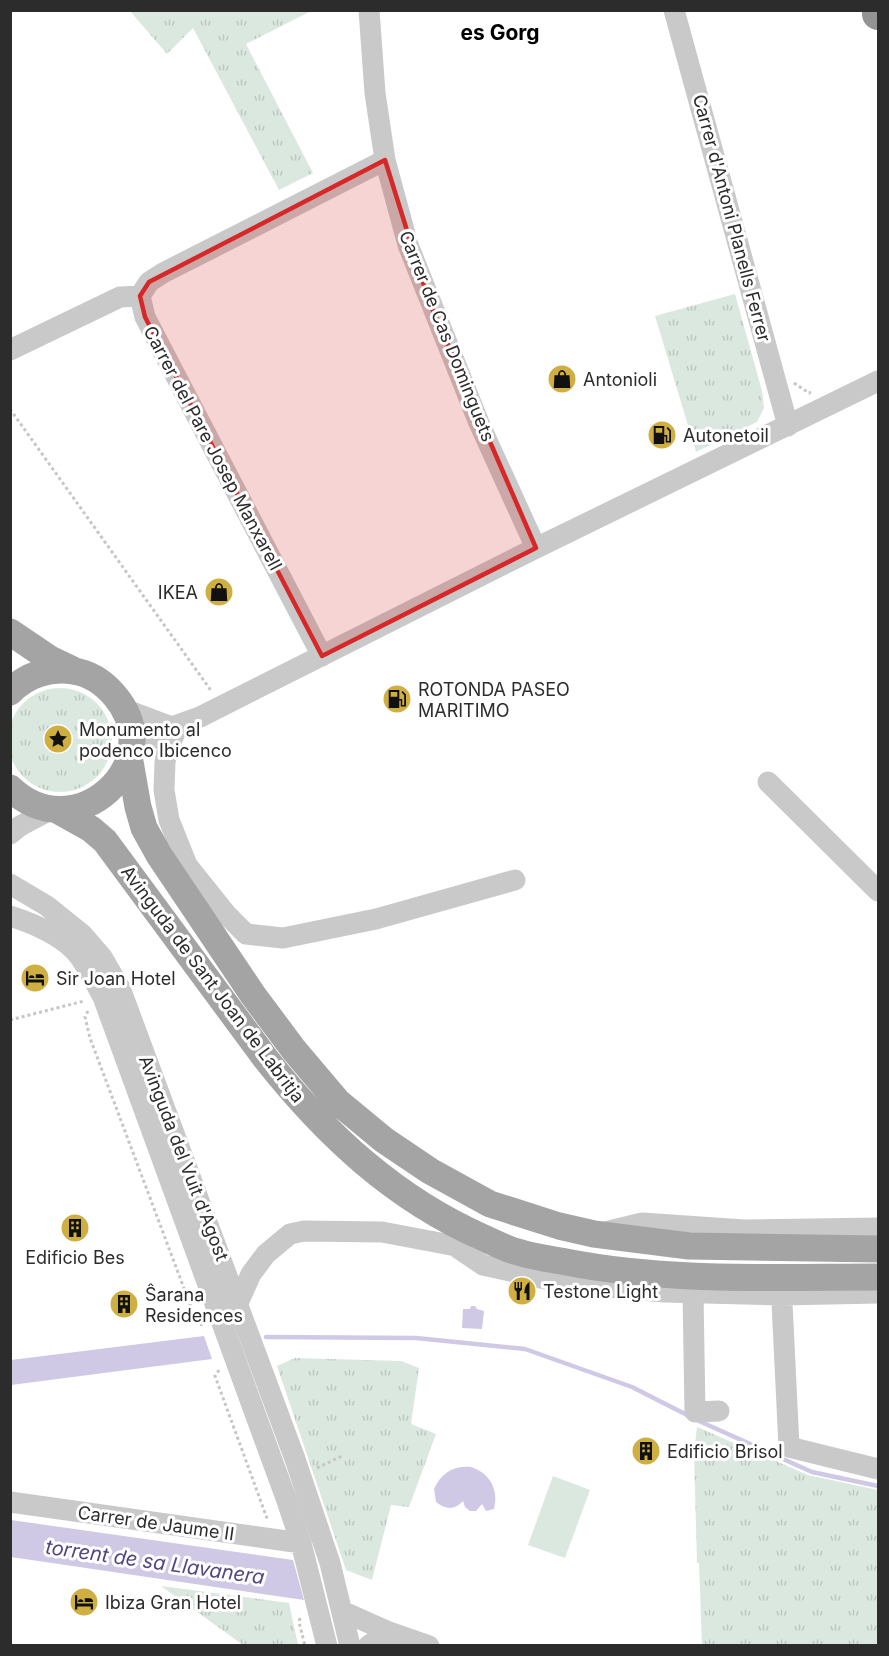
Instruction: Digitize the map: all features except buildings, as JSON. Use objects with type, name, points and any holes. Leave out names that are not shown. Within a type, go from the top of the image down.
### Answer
[{"type":"main road","points":[[10,632],[50,659],[103,684],[124,709]]},
{"type":"main road","points":[[10,692],[35,675],[48,671],[74,671]]},
{"type":"main road","name":"Avinguda de Sant Joan de Labritja","points":[[124,709],[131,736],[130,754],[141,817],[159,855],[253,995],[294,1050],[338,1102],[384,1140],[430,1171],[490,1204],[559,1226],[597,1234],[689,1246],[879,1249]]},
{"type":"main road","points":[[55,810],[87,805],[99,798],[111,789],[120,777],[130,754]]},
{"type":"main road","name":"Avinguda de Sant Joan de Labritja","points":[[10,788],[28,802],[55,810],[91,829],[105,841],[266,1059],[323,1125],[360,1161],[392,1186],[466,1230],[518,1252],[596,1268],[781,1286],[879,1277]]},
{"type":"street","name":"Carrer de Cas Dominguets","points":[[369,10],[375,93],[385,160],[408,245],[479,423],[536,548]]},
{"type":"street","name":"Carrer d'Antoni Planells Ferrer","points":[[674,10],[788,426]]},
{"type":"street","points":[[10,350],[120,297],[140,296],[149,282],[163,273],[385,160]]},
{"type":"street","name":"Carrer del Pare Josep Manxarell","points":[[140,296],[145,317],[322,656]]},
{"type":"street","points":[[130,754],[175,727],[222,706],[536,548],[879,381]]},
{"type":"street","points":[[124,709],[175,727]]},
{"type":"street","points":[[175,727],[165,762],[164,790],[169,820],[187,865],[226,915],[246,934],[283,938],[376,919],[515,880]]},
{"type":"street","points":[[768,782],[879,891]]},
{"type":"street","points":[[10,834],[20,826],[55,810]]},
{"type":"street","name":"Avinguda del Vuit d'Agost","points":[[10,885],[48,906],[83,935],[102,957],[120,988],[301,1476],[330,1563],[350,1646]]},
{"type":"street","name":"Avinguda del Vuit d'Agost","points":[[10,916],[36,925],[73,949],[103,997],[301,1543],[327,1646]]},
{"type":"street","name":"Avinguda de Sant Joan de Labritja","points":[[597,1234],[642,1222],[744,1230],[879,1228]]},
{"type":"street","points":[[238,1303],[251,1274],[266,1254],[290,1234],[304,1231],[382,1232],[458,1248],[518,1252]]},
{"type":"street","name":"Avinguda de Sant Joan de Labritja","points":[[458,1248],[483,1265],[563,1283],[693,1293],[781,1286],[879,1293]]},
{"type":"street","points":[[781,1286],[789,1447],[879,1468]]},
{"type":"street","points":[[693,1293],[695,1412],[719,1411]]},
{"type":"street","name":"Carrer de Jaume II","points":[[10,1502],[301,1543]]},
{"type":"street","points":[[342,1611],[389,1632],[429,1646]]},
{"type":"street","points":[[368,1646],[389,1632]]},
{"type":"path","points":[[778,387],[795,382],[808,393],[816,392]]},
{"type":"path","points":[[10,409],[222,706]]},
{"type":"path","points":[[10,1020],[90,999]]},
{"type":"path","points":[[92,1006],[85,1017],[94,1050],[197,1323],[210,1328]]},
{"type":"path","points":[[224,1364],[215,1376],[275,1540]]},
{"type":"path","points":[[301,1476],[342,1456]]},
{"type":"path","points":[[303,1614],[299,1622],[305,1646]]},
{"type":"highlighted area","points":[[385,160],[429,301],[536,548],[322,656],[145,317],[140,296],[149,282]]},
{"type":"green space","points":[[130,11],[311,11],[246,44],[313,173],[279,190],[193,28],[167,54]]},
{"type":"green space","points":[[735,294],[762,391],[764,408],[757,422],[696,452],[655,316]]},
{"type":"green space","points":[[60,688],[80,692],[89,697],[103,711],[108,720],[112,740],[108,760],[103,769],[89,783],[80,788],[60,792],[40,788],[31,783],[17,769],[12,760],[8,740],[12,720],[17,711],[31,697],[40,692]]},
{"type":"green space","points":[[295,1358],[401,1361],[419,1368],[411,1424],[436,1434],[409,1507],[391,1505],[372,1580],[346,1570],[277,1366]]},
{"type":"green space","points":[[697,1427],[808,1475],[878,1490],[878,1645],[702,1645],[694,1452]]},
{"type":"green space","points":[[553,1476],[590,1490],[565,1558],[528,1545]]},
{"type":"green space","points":[[161,1586],[289,1603],[298,1645],[243,1645]]},
{"type":"water","points":[[471,1306],[484,1311],[482,1329],[462,1328],[463,1309],[470,1309]]},
{"type":"water","points":[[204,1336],[212,1359],[11,1385],[11,1360]]},
{"type":"water","points":[[459,1467],[471,1467],[483,1473],[492,1483],[495,1495],[494,1509],[486,1511],[482,1504],[476,1511],[470,1511],[465,1507],[463,1501],[450,1508],[436,1502],[434,1489],[444,1474]]},
{"type":"water","name":"torrent de sa Llavanera","points":[[11,1520],[293,1560],[304,1600],[11,1557]]},
{"type":"waterway","points":[[266,1337],[416,1338],[525,1349],[632,1387],[691,1417]]},
{"type":"waterway","points":[[699,1421],[812,1472],[878,1486]]},
{"type":"place","name":"Antonioli","points":[[562,379]]},
{"type":"place","name":"Autonetoil","points":[[662,435]]},
{"type":"place","name":"IKEA","points":[[219,592]]},
{"type":"place","name":"ROTONDA PASEO MARITIMO","points":[[397,699]]},
{"type":"place","name":"Monumento al podenco Ibicenco","points":[[58,739]]},
{"type":"place","name":"Sir Joan Hotel","points":[[35,978]]},
{"type":"place","name":"Edificio Bes","points":[[75,1228]]},
{"type":"place","name":"Testone Light","points":[[522,1291]]},
{"type":"place","name":"Ŝarana Residences","points":[[124,1304]]},
{"type":"place","name":"Edificio Brisol","points":[[646,1451]]},
{"type":"place","name":"Ibiza Gran Hotel","points":[[84,1602]]},
{"type":"district","name":"es Gorg","points":[[500,32]]}]
